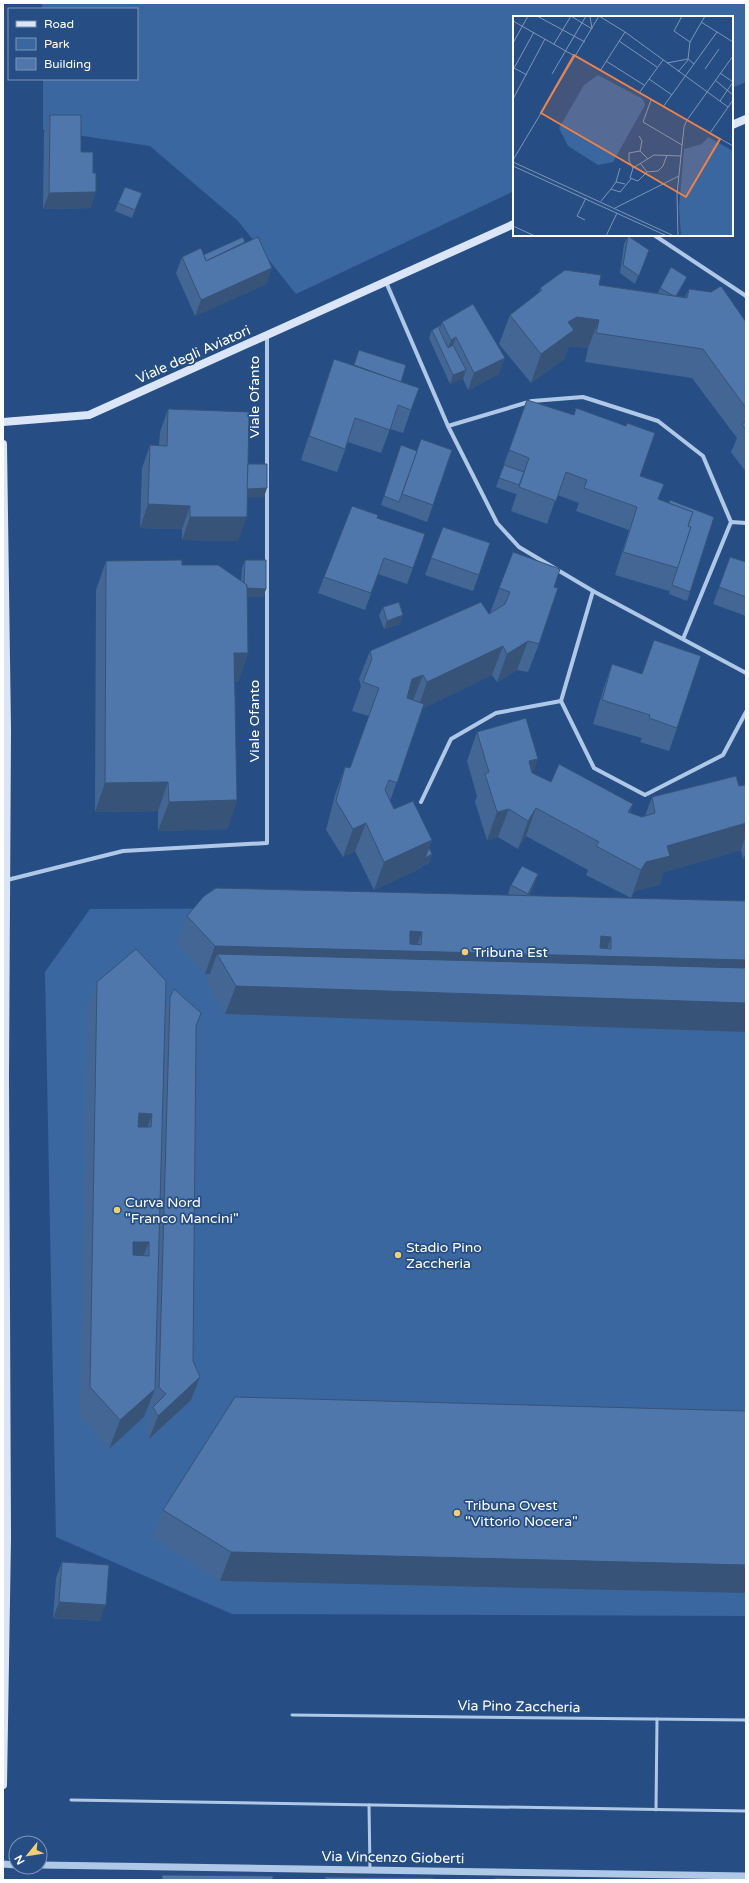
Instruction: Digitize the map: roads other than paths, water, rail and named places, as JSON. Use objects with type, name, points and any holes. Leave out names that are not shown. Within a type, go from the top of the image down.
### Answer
[{"type":"main road","points":[[733,125],[746,119]]},
{"type":"main road","name":"Viale degli Aviatori","points":[[3,422],[89,416],[513,224]]},
{"type":"main road","points":[[3,444],[7,880],[4,1041],[5,1539],[3,1785]]},
{"type":"street","points":[[656,236],[746,296]]},
{"type":"street","points":[[386,282],[448,426],[496,523],[518,547],[593,590],[746,672]]},
{"type":"street","name":"Viale Ofanto","points":[[7,880],[123,851],[267,843],[267,335]]},
{"type":"street","points":[[448,426],[532,401],[583,397],[658,421],[703,456],[731,522],[683,639]]},
{"type":"street","points":[[731,522],[746,523]]},
{"type":"street","points":[[593,590],[561,701],[594,768],[645,795],[723,755],[746,712]]},
{"type":"street","points":[[421,802],[451,739],[496,713],[561,701]]},
{"type":"street","name":"Via Vincenzo Gioberti","points":[[48,1865],[746,1876]]},
{"type":"lane","name":"Via Pino Zaccheria","points":[[292,1715],[746,1720]]},
{"type":"lane","points":[[656,1810],[657,1719]]},
{"type":"lane","points":[[71,1800],[746,1811]]},
{"type":"lane","points":[[369,1805],[370,1870]]},
{"type":"place","name":"Tribuna Est","points":[[465,952]]},
{"type":"place","name":"Curva Nord \"Franco Mancini\"","points":[[117,1210]]},
{"type":"place","name":"Stadio Pino Zaccheria","points":[[398,1255]]},
{"type":"place","name":"Tribuna Ovest \"Vittorio Nocera\"","points":[[457,1513]]}]
